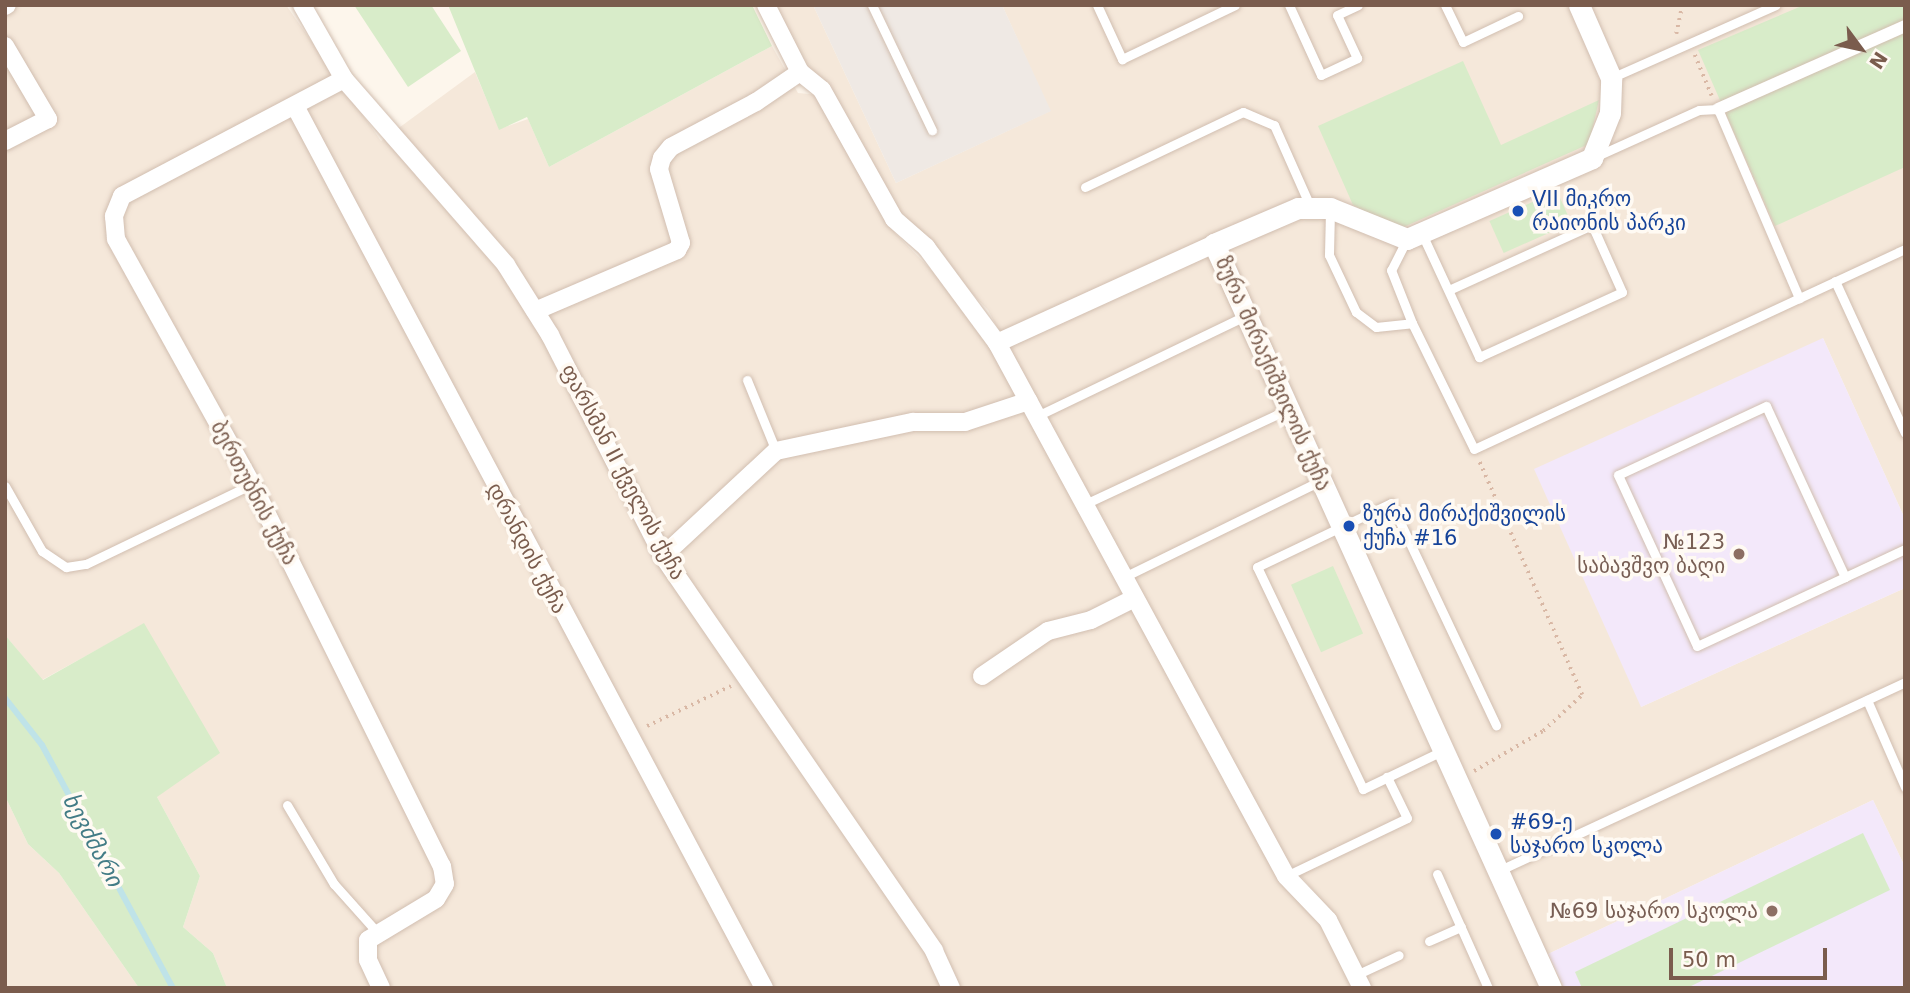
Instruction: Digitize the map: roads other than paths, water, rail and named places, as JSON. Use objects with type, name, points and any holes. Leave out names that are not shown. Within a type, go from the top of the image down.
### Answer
[{"type":"street","name":"ფარსმან II ქველის ქუჩა","points":[[302,5],[344,79],[506,265],[535,311],[663,556],[934,951],[951,988]]},
{"type":"street","points":[[766,5],[800,72],[822,90],[894,219],[926,247],[997,343],[1286,876],[1328,920],[1359,981]]},
{"type":"street","points":[[1320,208],[1414,237],[1592,159],[1610,113],[1611,78],[1578,5]]},
{"type":"street","points":[[1718,110],[1905,26]]},
{"type":"street","points":[[5,46],[48,119],[5,141]]},
{"type":"street","points":[[535,311],[677,250],[681,243],[659,169],[662,158],[671,147],[755,102],[800,72]]},
{"type":"street","name":"ბერთუბნის ქუჩა","points":[[344,79],[122,196],[114,216],[116,239],[252,484],[442,866],[445,884],[436,899],[376,931]]},
{"type":"street","name":"დრანდის ქუჩა","points":[[295,106],[627,737],[764,988]]},
{"type":"street","name":"ზურა მირაქიშვილის ქუჩა","points":[[1320,208],[1290,208],[1214,244],[1551,988]]},
{"type":"street","points":[[997,343],[1214,244]]},
{"type":"street","points":[[663,556],[776,450],[913,422],[965,422],[1033,408]]},
{"type":"street","points":[[982,677],[1048,631],[1091,620],[1135,598]]},
{"type":"street","points":[[376,931],[368,940],[368,960],[381,988]]},
{"type":"lane","points":[[873,5],[932,130]]},
{"type":"lane","points":[[1097,5],[1122,59],[1235,5]]},
{"type":"lane","points":[[1289,5],[1321,75],[1357,58],[1337,15],[1358,5]]},
{"type":"lane","points":[[1445,5],[1463,42],[1518,16]]},
{"type":"lane","points":[[1611,78],[1776,5]]},
{"type":"lane","points":[[1592,159],[1699,110],[1718,110],[1799,298]]},
{"type":"lane","points":[[1085,187],[1243,112],[1274,125],[1320,208],[1329,255],[1356,312],[1376,327],[1412,323]]},
{"type":"lane","points":[[1449,290],[1592,225],[1622,292],[1479,357],[1449,290],[1414,237],[1391,270],[1412,323],[1474,449],[1905,249]]},
{"type":"lane","points":[[1835,281],[1905,433]]},
{"type":"lane","points":[[1033,408],[1246,315]]},
{"type":"lane","points":[[747,380],[776,450]]},
{"type":"lane","points":[[1845,577],[1766,406],[1618,475],[1697,646],[1845,577],[1905,549]]},
{"type":"lane","points":[[1085,504],[1289,410]]},
{"type":"lane","points":[[1124,577],[1321,480]]},
{"type":"lane","points":[[5,485],[42,551],[66,567],[86,564],[252,484]]},
{"type":"lane","points":[[1443,750],[1363,789],[1258,567],[1391,503],[1496,725]]},
{"type":"lane","points":[[1498,871],[1905,682]]},
{"type":"lane","points":[[1867,700],[1905,787]]},
{"type":"lane","points":[[1286,876],[1407,818],[1387,777]]},
{"type":"lane","points":[[286,805],[334,884],[376,931]]},
{"type":"lane","points":[[1437,874],[1488,988]]},
{"type":"lane","points":[[1429,941],[1461,927]]},
{"type":"lane","points":[[1359,981],[1399,955]]},
{"type":"waterway","name":"ხევძმარი","points":[[5,698],[42,745],[173,988]]},
{"type":"place","name":"VII მიკრო რაიონის პარკი","points":[[1518,211]]},
{"type":"place","name":"ზურა მირაქიშვილის ქუჩა #16","points":[[1349,526]]},
{"type":"place","name":"№123 საბავშვო ბაღი","points":[[1739,554]]},
{"type":"place","name":"#69-ე საჯარო სკოლა","points":[[1496,834]]},
{"type":"place","name":"№69 საჯარო სკოლა","points":[[1772,911]]}]
